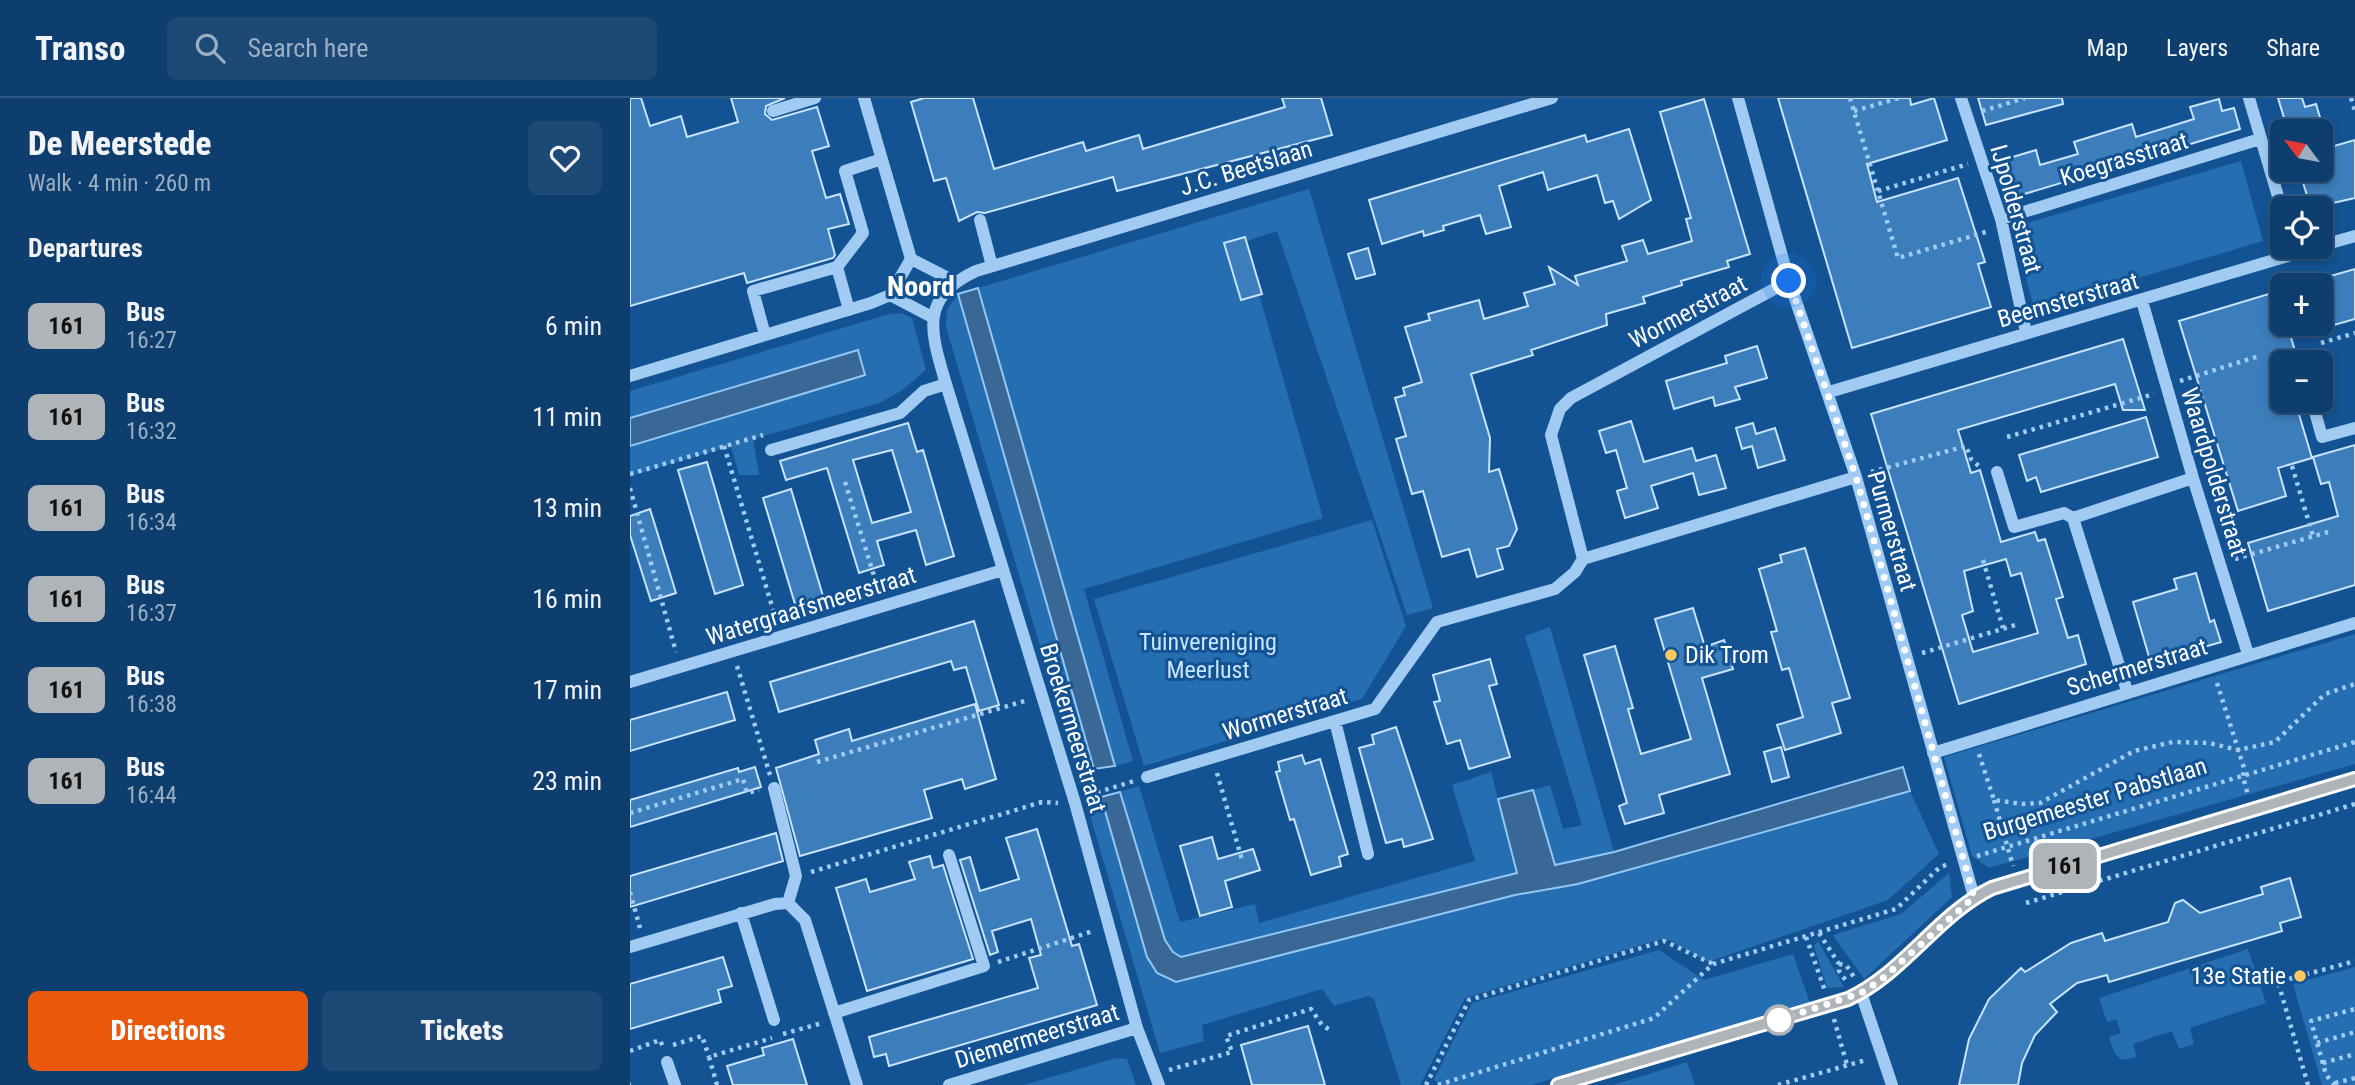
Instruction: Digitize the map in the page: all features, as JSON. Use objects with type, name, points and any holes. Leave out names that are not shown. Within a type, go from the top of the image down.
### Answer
[{"type":"street","points":[[773,111],[815,98]]},
{"type":"street","points":[[630,376],[849,310],[890,295],[911,259],[864,98]]},
{"type":"street","name":"J.C. Beetslaan","points":[[954,281],[992,267],[1552,98]]},
{"type":"street","name":"Purmerstraat","points":[[1738,98],[1789,281],[1856,477],[1974,897]]},
{"type":"street","name":"IJpolderstraat","points":[[1961,98],[2002,223],[2026,332]]},
{"type":"street","points":[[2249,98],[2278,196]]},
{"type":"street","name":"Koegrasstraat","points":[[2002,223],[2260,139]]},
{"type":"street","points":[[765,335],[753,290],[837,267],[863,233],[845,172],[882,159]]},
{"type":"street","points":[[980,220],[992,267]]},
{"type":"street","name":"Beemsterstraat","points":[[2333,242],[2355,236]]},
{"type":"street","name":"Beemsterstraat","points":[[1829,392],[2026,332],[2143,301],[2270,258]]},
{"type":"street","points":[[890,295],[932,317],[941,297],[954,281],[911,259]]},
{"type":"street","points":[[837,267],[849,310]]},
{"type":"street","name":"Wormerstraat","points":[[1147,777],[1375,709],[1437,622],[1555,589],[1575,572],[1583,559],[1551,435],[1560,409],[1571,398],[1789,281]]},
{"type":"street","name":"Waardpolderstraat","points":[[2143,301],[2193,478],[2248,654]]},
{"type":"street","name":"Broekermeerstraat","points":[[932,317],[932,335],[946,384],[1075,803],[1137,1028],[1157,1080]]},
{"type":"street","points":[[771,450],[900,413],[925,391],[946,384]]},
{"type":"street","points":[[2315,413],[2322,437],[2355,428]]},
{"type":"street","points":[[1997,472],[2014,527],[2064,513],[2073,518],[2127,691]]},
{"type":"street","points":[[1583,559],[1856,477]]},
{"type":"street","points":[[2073,518],[2193,478]]},
{"type":"street","name":"Watergraafsmeerstraat","points":[[630,682],[1003,570]]},
{"type":"street","name":"Schermerstraat","points":[[1933,753],[2127,691],[2355,623]]},
{"type":"street","points":[[1335,722],[1368,854]]},
{"type":"street","points":[[1558,1085],[1817,1009],[1861,993],[1882,979],[1974,897],[2016,881],[2355,779]]},
{"type":"street","points":[[773,787],[796,876],[788,904]]},
{"type":"street","points":[[835,1016],[984,966],[949,855]]},
{"type":"street","points":[[630,947],[775,904],[788,904],[805,920],[857,1085]]},
{"type":"street","points":[[741,914],[774,1020]]},
{"type":"street","points":[[1861,993],[1884,1054],[1892,1085]]},
{"type":"street","name":"Diemermeerstraat","points":[[949,1085],[1137,1028]]},
{"type":"street","points":[[667,1062],[674,1085]]},
{"type":"path","points":[[1850,98],[1898,258],[2002,223]]},
{"type":"path","points":[[1854,111],[1899,98]]},
{"type":"path","points":[[1967,115],[2025,98]]},
{"type":"path","points":[[2351,98],[2355,111]]},
{"type":"path","points":[[1878,191],[1982,159]]},
{"type":"path","points":[[2320,343],[2355,333]]},
{"type":"path","points":[[2007,437],[2259,356]]},
{"type":"path","points":[[630,474],[724,446],[781,637]]},
{"type":"path","points":[[1856,477],[1966,446],[1972,460],[1980,468],[1997,472]]},
{"type":"path","points":[[2292,466],[2313,536]]},
{"type":"path","points":[[845,482],[883,606]]},
{"type":"path","points":[[630,488],[680,667]]},
{"type":"path","points":[[2220,564],[2328,531]]},
{"type":"path","points":[[1983,560],[2003,628]]},
{"type":"path","points":[[1906,657],[2019,624]]},
{"type":"path","points":[[630,813],[743,779],[747,793],[773,787],[733,651]]},
{"type":"path","points":[[2212,665],[2244,768],[2243,777],[2259,833]]},
{"type":"path","points":[[1994,800],[2022,804],[2040,803],[2134,751],[2173,743],[2209,743],[2238,750],[2275,742],[2325,694],[2355,684]]},
{"type":"path","points":[[817,762],[1042,696]]},
{"type":"path","points":[[1974,740],[2016,881]]},
{"type":"path","name":"Burgemeester Pabstlaan","points":[[1438,1085],[1654,1018],[1713,964],[1896,909],[1940,867],[2355,743]]},
{"type":"path","points":[[1213,758],[1242,860]]},
{"type":"path","points":[[796,876],[1042,802],[1075,803],[1090,795],[1147,777]]},
{"type":"path","points":[[2026,903],[2355,804]]},
{"type":"path","points":[[630,892],[644,943]]},
{"type":"path","points":[[984,966],[1108,926]]},
{"type":"path","points":[[1819,933],[1839,964]]},
{"type":"path","points":[[1426,1085],[1469,1000],[1664,941],[1713,964]]},
{"type":"path","points":[[2308,1085],[2278,982],[2355,961]]},
{"type":"path","points":[[1157,1080],[1232,1052],[1227,1036],[1311,1009],[1322,1025],[1330,1030]]},
{"type":"path","points":[[2355,1009],[2311,1021],[2326,1075],[2335,1084],[2355,1078]]},
{"type":"path","points":[[717,1085],[709,1057],[835,1016]]},
{"type":"path","points":[[774,1020],[779,1035]]},
{"type":"path","points":[[2317,1043],[2355,1032]]},
{"type":"path","points":[[1778,1085],[1884,1054]]},
{"type":"path","points":[[2323,1063],[2355,1054]]},
{"type":"green space","points":[[2241,161],[2263,241],[2034,309],[2013,227]]},
{"type":"green space","points":[[1309,189],[1433,608],[1407,615],[1277,231],[1244,242],[1323,518],[1084,589],[1133,761],[1115,766],[978,288]]},
{"type":"green space","points":[[958,294],[1147,957],[1166,979],[1176,982],[1515,895],[1578,884],[1910,791],[1939,854],[1888,900],[1708,962],[1665,938],[1465,998],[1420,1085],[1401,1085],[1374,999],[1368,996],[1334,1006],[1322,989],[1202,1025],[1204,1041],[1160,1053],[946,327],[947,310]]},
{"type":"green space","points":[[901,313],[912,318],[926,370],[901,391],[879,403],[753,439],[759,475],[739,475],[731,446],[630,476],[630,446],[865,375],[858,350],[630,418],[630,391],[886,315]]},
{"type":"green space","name":"Tuinvereniging Meerlust","points":[[1372,520],[1406,626],[1362,699],[1144,766],[1094,599]]},
{"type":"green space","points":[[1550,627],[1614,852],[1555,865],[1533,790],[1550,785],[1563,829],[1582,825],[1525,636]]},
{"type":"green space","points":[[2355,634],[2355,764],[1989,868],[1972,856],[1944,757]]},
{"type":"green space","points":[[1491,772],[1517,873],[1181,957],[1173,952],[1165,940],[1120,792],[1139,786],[1180,922],[1255,904],[1259,923],[1475,861],[1452,785]]},
{"type":"green space","points":[[1949,873],[1952,897],[1864,979],[1833,935],[1901,914]]},
{"type":"green space","points":[[1818,941],[1844,987],[1827,988],[1814,946]]},
{"type":"green space","points":[[2248,949],[2266,1003],[2190,1028],[2194,1044],[2179,1049],[2172,1031],[2133,1044],[2137,1057],[2121,1060],[2114,1052],[2109,1037],[2121,1033],[2116,1019],[2107,1022],[2099,998]]},
{"type":"green space","points":[[1659,950],[1704,980],[1793,954],[1810,1003],[1531,1085],[1439,1085],[1434,1079],[1472,1003]]},
{"type":"green space","points":[[2355,967],[2355,1085],[2322,1085],[2293,984]]},
{"type":"green space","points":[[1116,1058],[1127,1059],[1136,1085],[1024,1085]]},
{"type":"green space","points":[[1687,1062],[1695,1085],[1613,1085]]},
{"type":"shaded area","points":[[978,288],[1115,766],[1094,769],[958,294]]},
{"type":"shaded area","points":[[858,350],[865,375],[630,446],[630,418]]},
{"type":"shaded area","points":[[1903,767],[1910,791],[1578,884],[1515,895],[1176,982],[1157,973],[1147,957],[1101,797],[1120,792],[1165,940],[1173,952],[1181,957],[1517,873],[1498,799],[1533,790],[1555,865],[1614,852]]},
{"type":"building","points":[[630,98],[641,98],[650,126],[681,116],[687,137],[738,122],[731,98],[785,98],[766,106],[765,114],[772,120],[817,107],[829,146],[812,151],[826,198],[840,194],[849,224],[828,229],[835,255],[833,258],[747,283],[744,273],[630,306]]},
{"type":"building","points":[[924,98],[973,98],[994,169],[1083,142],[1086,151],[1139,135],[1143,149],[1285,107],[1282,98],[1321,98],[1332,135],[1117,191],[1113,177],[985,213],[977,212],[959,221],[946,178],[934,181],[911,102]]},
{"type":"building","points":[[1778,98],[1910,98],[1911,105],[1934,98],[1947,140],[1867,164],[1877,202],[1958,178],[1985,262],[1978,264],[1991,307],[1852,348]]},
{"type":"building","points":[[1978,98],[2062,98],[2063,104],[1986,125]]},
{"type":"building","points":[[2278,98],[2302,98],[2305,107],[2316,104],[2320,119],[2284,119]]},
{"type":"building","points":[[1704,99],[1750,254],[1727,261],[1729,267],[1681,281],[1682,285],[1643,297],[1645,303],[1606,314],[1607,325],[1531,350],[1533,355],[1471,374],[1490,438],[1489,472],[1499,469],[1517,529],[1509,546],[1497,549],[1503,569],[1477,577],[1469,549],[1442,557],[1423,491],[1412,494],[1396,439],[1406,436],[1395,398],[1405,395],[1403,388],[1422,382],[1405,327],[1430,320],[1428,314],[1479,300],[1484,319],[1528,306],[1524,293],[1555,284],[1549,267],[1578,285],[1575,276],[1627,261],[1622,246],[1643,240],[1648,254],[1692,241],[1686,219],[1691,218],[1660,112]]},
{"type":"building","points":[[2219,99],[2222,111],[2234,108],[2240,129],[2008,199],[1996,162],[2036,150],[2040,165],[2078,154],[2074,142],[2132,124],[2136,137],[2194,119],[2190,107]]},
{"type":"building","points":[[1629,129],[1651,200],[1619,219],[1613,201],[1605,203],[1597,175],[1548,190],[1543,172],[1499,186],[1511,227],[1486,234],[1480,215],[1443,226],[1444,230],[1424,236],[1423,231],[1382,244],[1369,200],[1585,135],[1587,142]]},
{"type":"building","points":[[2355,140],[2355,198],[2333,203],[2333,196],[2307,196],[2303,182],[2333,182],[2333,146]]},
{"type":"building","points":[[1245,237],[1262,294],[1241,300],[1224,243]]},
{"type":"building","points":[[1368,248],[1375,274],[1356,279],[1348,254]]},
{"type":"building","points":[[2355,269],[2355,319],[2333,325],[2333,275]]},
{"type":"building","points":[[2270,294],[2270,336],[2291,336],[2295,350],[2270,350],[2270,413],[2299,413],[2312,458],[2278,468],[2286,496],[2238,511],[2179,321]]},
{"type":"building","points":[[2123,339],[2145,410],[2123,410],[2115,384],[1958,430],[1971,473],[1980,470],[2001,542],[2035,532],[2038,541],[2045,539],[2063,597],[2056,599],[2068,638],[2078,635],[2086,664],[1959,704],[1871,414]],"holes":[[[2006,559],[2011,576],[2021,573],[2038,633],[1973,652],[1962,615],[1973,611],[1964,571]]]},
{"type":"building","points":[[1757,346],[1767,378],[1735,387],[1740,399],[1715,406],[1713,397],[1674,409],[1666,381],[1727,363],[1725,356]]},
{"type":"building","points":[[2146,417],[2158,457],[2041,492],[2036,477],[2027,481],[2019,455]]},
{"type":"building","points":[[1631,421],[1644,462],[1692,448],[1696,461],[1716,455],[1726,488],[1699,495],[1693,473],[1651,486],[1658,508],[1625,518],[1617,491],[1627,488],[1616,450],[1606,453],[1599,431]]},
{"type":"building","points":[[908,423],[917,452],[923,450],[954,556],[926,565],[916,530],[877,541],[884,565],[859,573],[827,468],[786,480],[780,461]],"holes":[[[892,450],[911,512],[872,523],[853,460]]]},
{"type":"building","points":[[1753,423],[1756,434],[1775,428],[1785,460],[1758,468],[1752,446],[1742,449],[1736,428]]},
{"type":"building","points":[[2355,445],[2355,585],[2268,611],[2248,543],[2338,516],[2329,482],[2321,484],[2313,457]]},
{"type":"building","points":[[707,462],[743,585],[715,594],[678,470]]},
{"type":"building","points":[[791,489],[823,596],[795,604],[763,498]]},
{"type":"building","points":[[650,509],[676,593],[651,601],[630,535],[630,516]]},
{"type":"building","points":[[1805,548],[1850,698],[1832,703],[1841,733],[1785,750],[1777,725],[1803,717],[1789,668],[1782,670],[1771,632],[1777,631],[1759,569],[1782,562],[1780,555]]},
{"type":"building","points":[[2196,573],[2210,622],[2214,620],[2221,642],[2173,656],[2174,661],[2152,667],[2133,602],[2177,589],[2174,579]]},
{"type":"building","points":[[1693,608],[1705,647],[1724,640],[1733,669],[1702,678],[1730,774],[1659,795],[1664,813],[1625,824],[1619,806],[1627,803],[1584,655],[1615,646],[1633,708],[1628,709],[1641,754],[1691,739],[1655,619]]},
{"type":"building","points":[[974,621],[999,705],[979,711],[966,667],[954,670],[951,661],[779,712],[770,682]]},
{"type":"building","points":[[1490,659],[1497,684],[1489,686],[1510,757],[1469,769],[1460,740],[1447,744],[1434,702],[1440,701],[1433,675]]},
{"type":"building","points":[[727,692],[735,720],[630,751],[630,720]]},
{"type":"building","points":[[975,704],[996,779],[965,789],[962,779],[924,790],[932,818],[800,856],[776,768],[819,754],[815,740],[849,729],[852,741]]},
{"type":"building","points":[[1396,727],[1433,839],[1404,847],[1402,839],[1386,843],[1359,748],[1374,744],[1372,735]]},
{"type":"building","points":[[1781,747],[1789,777],[1772,782],[1764,752]]},
{"type":"building","points":[[1302,755],[1305,764],[1320,759],[1348,854],[1339,857],[1341,866],[1311,875],[1294,819],[1290,820],[1276,772],[1280,771],[1278,762]]},
{"type":"building","points":[[755,767],[761,787],[630,827],[630,800],[738,768],[739,772]]},
{"type":"building","points":[[1037,829],[1072,946],[1079,944],[1097,1005],[889,1066],[886,1054],[874,1057],[869,1037],[1038,988],[1029,958],[1041,955],[1031,919],[992,931],[998,952],[990,955],[960,860],[970,857],[980,891],[1019,879],[1006,838]]},
{"type":"building","points":[[776,833],[783,861],[630,907],[630,876]]},
{"type":"building","points":[[1212,837],[1218,859],[1253,849],[1260,870],[1225,881],[1232,907],[1200,916],[1180,846]]},
{"type":"building","points":[[930,856],[933,868],[943,865],[973,959],[867,991],[836,888],[866,879],[870,892],[915,879],[909,862]]},
{"type":"building","points":[[2290,878],[2301,917],[2280,923],[2282,931],[2109,982],[2107,975],[2077,983],[2050,1004],[2057,1012],[2035,1035],[2022,1063],[2018,1085],[1959,1085],[1969,1039],[1989,999],[2021,968],[2025,972],[2071,943],[2102,933],[2105,941],[2168,922],[2175,903],[2183,900],[2200,913],[2263,894],[2261,887]]},
{"type":"building","points":[[723,957],[732,986],[718,990],[721,1002],[630,1029],[630,984]]},
{"type":"building","points":[[1308,1026],[1325,1085],[1252,1085],[1241,1045]]},
{"type":"building","points":[[793,1039],[807,1085],[733,1085],[727,1066],[764,1055],[762,1048]]},
{"type":"bus line","name":"161","points":[[1558,1085],[1848,999],[1882,979],[1957,909],[1992,888],[2355,779]]},
{"type":"place","name":"Dik Trom","points":[[1671,655]]},
{"type":"place","name":"13e Statie","points":[[2300,976]]},
{"type":"district","name":"Noord","points":[[921,286]]},
{"type":"route","points":[[1779,1020],[1861,993],[1882,979],[1957,909],[1974,897],[1856,477],[1789,281]]}]
